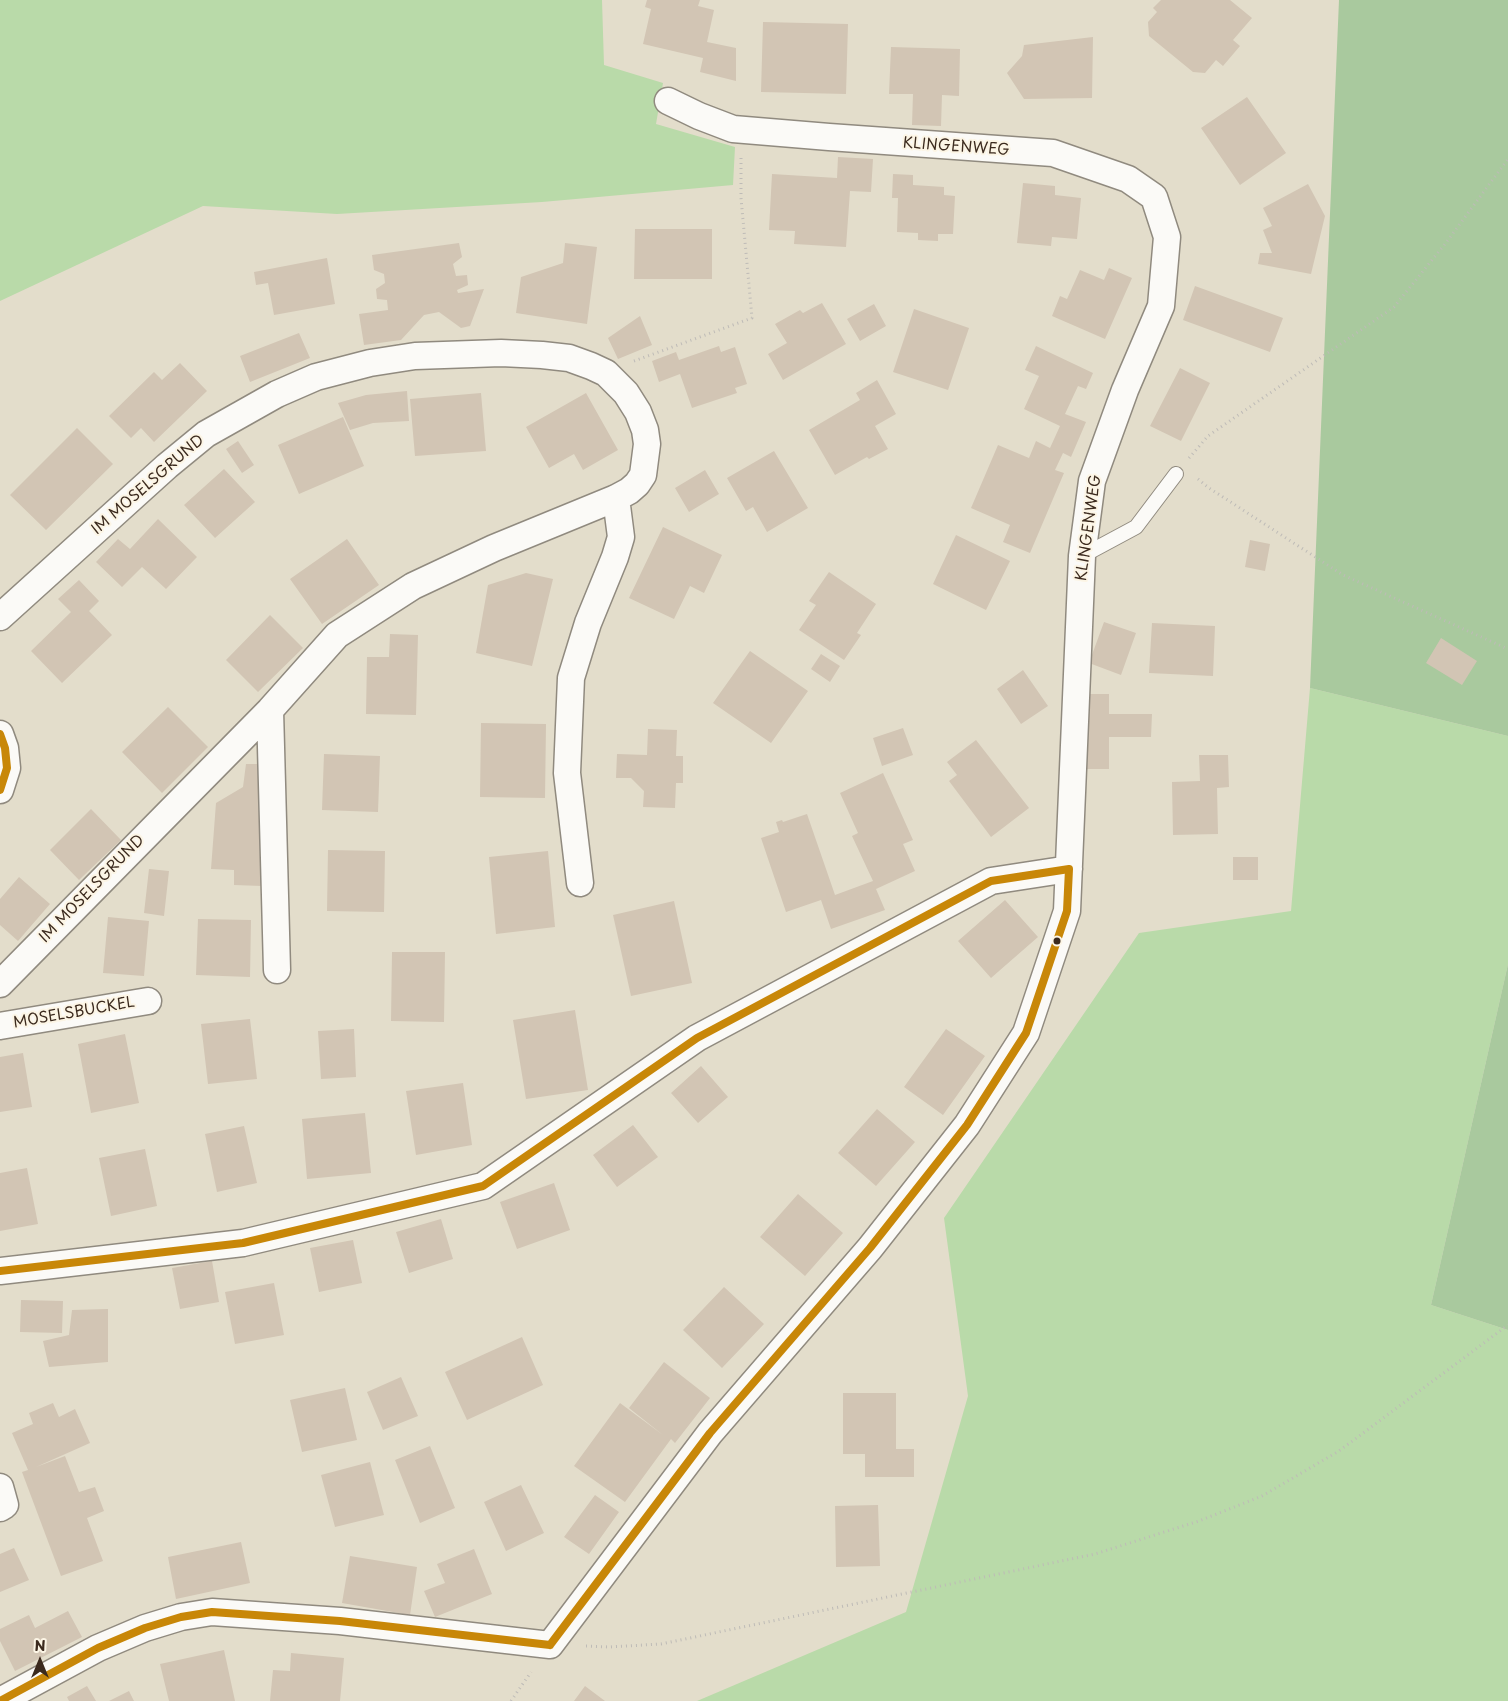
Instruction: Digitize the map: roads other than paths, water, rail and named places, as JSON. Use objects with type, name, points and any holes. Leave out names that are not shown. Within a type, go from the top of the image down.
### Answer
[{"type":"street","name":"KLINGENWEG","points":[[0,1700],[98,1648],[145,1628],[181,1617],[212,1612],[340,1621],[550,1645],[710,1433],[870,1248],[967,1124],[1026,1033],[1067,911],[1082,556],[1092,481],[1125,390],[1161,306],[1167,237],[1154,197],[1128,179],[1053,154],[829,138],[737,140],[699,116],[668,101]]},
{"type":"street","name":"IM MOSELSGRUND","points":[[0,617],[167,466],[206,434],[277,394],[316,377],[370,363],[423,355],[467,353],[534,354],[569,358],[606,373],[626,393],[638,412],[645,430],[647,444],[643,475],[637,484],[616,498],[494,548],[413,586],[337,635],[270,710],[0,984]]},
{"type":"street","points":[[580,883],[567,773],[571,678],[588,623],[621,537],[616,498]]},
{"type":"street","points":[[270,710],[277,970]]},
{"type":"street","points":[[0,734],[5,748],[7,768],[0,790]]},
{"type":"street","points":[[0,1271],[243,1243],[483,1186],[697,1038],[991,882],[1069,869]]},
{"type":"street","name":"MOSELSBUCKEL","points":[[0,1026],[148,1001]]},
{"type":"street","points":[[0,1487],[5,1505],[0,1508]]},
{"type":"lane","points":[[1082,556],[1136,527],[1176,474]]}]
